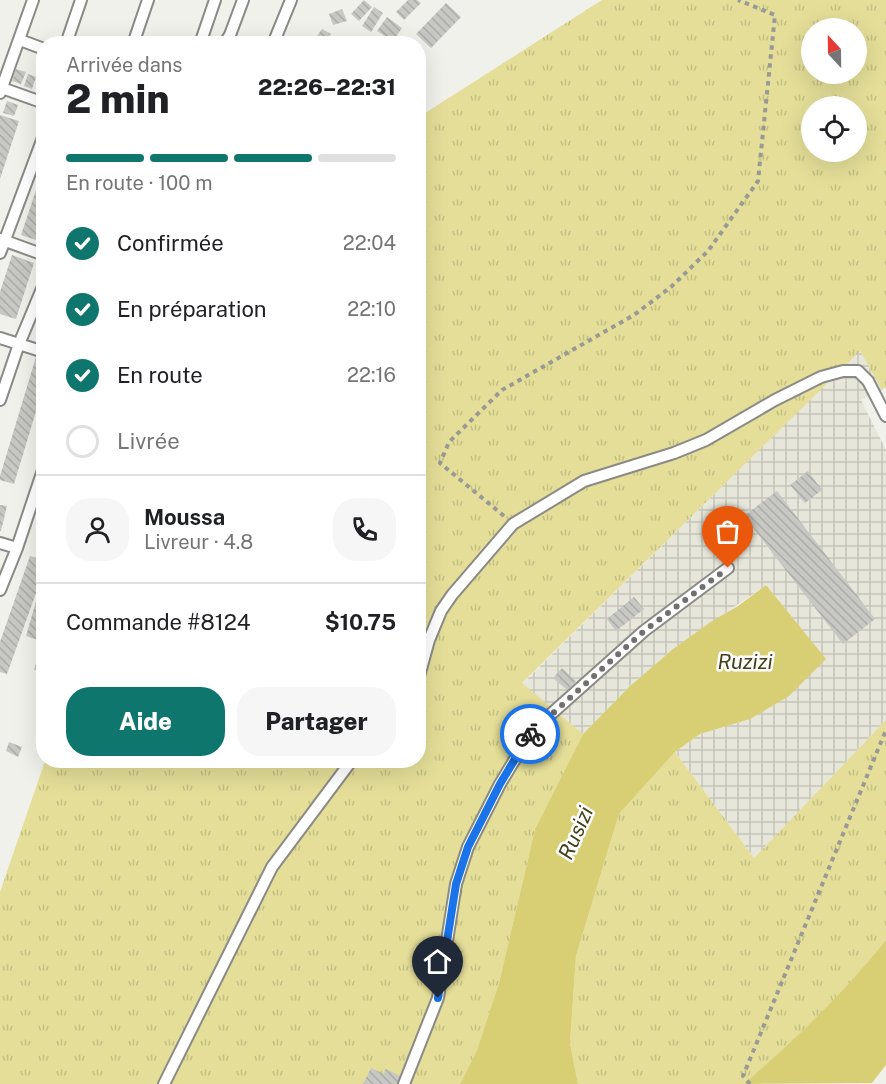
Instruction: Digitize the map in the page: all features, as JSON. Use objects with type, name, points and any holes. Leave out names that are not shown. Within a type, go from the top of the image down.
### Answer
[{"type":"lane","points":[[33,0],[1,90],[36,101]]},
{"type":"lane","points":[[69,36],[81,0]]},
{"type":"lane","points":[[136,36],[148,0]]},
{"type":"lane","points":[[204,36],[215,0]]},
{"type":"lane","points":[[229,36],[243,0]]},
{"type":"lane","points":[[276,36],[291,0]]},
{"type":"lane","points":[[20,40],[36,46]]},
{"type":"lane","points":[[0,253],[2,240],[36,155]]},
{"type":"lane","points":[[2,240],[36,252]]},
{"type":"lane","points":[[0,400],[36,303]]},
{"type":"lane","points":[[0,338],[36,349]]},
{"type":"lane","points":[[426,651],[441,611],[513,524],[584,481],[674,453],[706,440],[775,400],[821,377],[843,370],[858,371],[868,381],[886,416]]},
{"type":"lane","points":[[0,590],[36,490]]},
{"type":"lane","points":[[0,543],[16,548]]},
{"type":"lane","points":[[404,1084],[438,998],[456,884],[468,847],[500,784],[532,731],[644,631],[728,568]]},
{"type":"lane","points":[[164,1084],[272,867],[346,768]]},
{"type":"path","points":[[513,524],[440,463],[449,442],[502,390],[634,315],[671,287],[708,251],[758,181],[775,15],[738,0]]},
{"type":"path","points":[[750,1084],[743,1076],[886,730]]},
{"type":"shaded area","points":[[860,350],[882,390],[861,400],[886,450],[886,720],[754,858],[675,752],[700,734],[750,719],[825,659],[766,585],[673,649],[629,687],[583,734],[522,684]]},
{"type":"green space","points":[[602,0],[886,0],[886,387],[882,390],[860,351],[522,683],[583,734],[535,829],[499,983],[477,1050],[460,1084],[0,1084],[0,892],[43,768],[426,768],[426,113]]},
{"type":"green space","points":[[886,720],[886,940],[860,972],[773,1061],[744,1084],[578,1084],[570,1043],[576,956],[619,814],[675,752],[754,858]]},
{"type":"water","name":"Ruzizi","points":[[766,585],[826,659],[789,696],[750,719],[700,734],[675,752],[619,814],[576,956],[570,1043],[578,1084],[460,1084],[477,1050],[499,983],[535,829],[583,734],[629,687],[673,649]]},
{"type":"water","points":[[886,940],[886,1065],[872,1083],[744,1084],[818,1015]]},
{"type":"building","points":[[364,0],[372,7],[359,21],[351,14]]},
{"type":"building","points":[[408,0],[417,0],[421,3],[404,20],[396,12]]},
{"type":"building","points":[[446,3],[461,17],[431,48],[426,43],[426,36],[416,34]]},
{"type":"building","points":[[374,7],[383,13],[371,32],[362,26]]},
{"type":"building","points":[[342,9],[347,21],[333,25],[329,14]]},
{"type":"building","points":[[387,17],[402,28],[396,36],[385,36],[377,31]]},
{"type":"building","points":[[322,29],[331,34],[330,36],[317,36]]},
{"type":"building","points":[[16,69],[26,72],[21,84],[12,81]]},
{"type":"building","points":[[28,74],[36,77],[32,89],[24,86]]},
{"type":"building","points":[[7,101],[18,105],[14,116],[3,113]]},
{"type":"building","points":[[0,115],[19,121],[0,179]]},
{"type":"building","points":[[36,190],[36,240],[21,235]]},
{"type":"building","points":[[12,255],[34,263],[16,319],[0,314],[0,292]]},
{"type":"building","points":[[36,357],[36,411],[14,484],[0,480]]},
{"type":"building","points":[[808,471],[822,490],[805,503],[790,485]]},
{"type":"building","points":[[777,491],[875,619],[843,644],[744,516]]},
{"type":"building","points":[[0,505],[7,506],[1,531],[0,531]]},
{"type":"building","points":[[30,556],[36,558],[36,593],[7,674],[0,672],[0,642]]},
{"type":"building","points":[[634,597],[644,609],[616,631],[607,619]]},
{"type":"building","points":[[36,601],[36,639],[26,636]]},
{"type":"building","points":[[562,668],[576,681],[567,690],[553,678]]},
{"type":"building","points":[[9,742],[22,747],[18,757],[6,751]]},
{"type":"building","points":[[371,1068],[384,1074],[386,1069],[402,1077],[399,1084],[363,1084]]},
{"type":"way so far","points":[[530,734],[644,631],[728,568]]},
{"type":"route","points":[[438,998],[444,972],[456,884],[468,847],[500,784],[530,734]]},
{"type":"water label","name":"Rusizi","points":[[576,833]]}]
